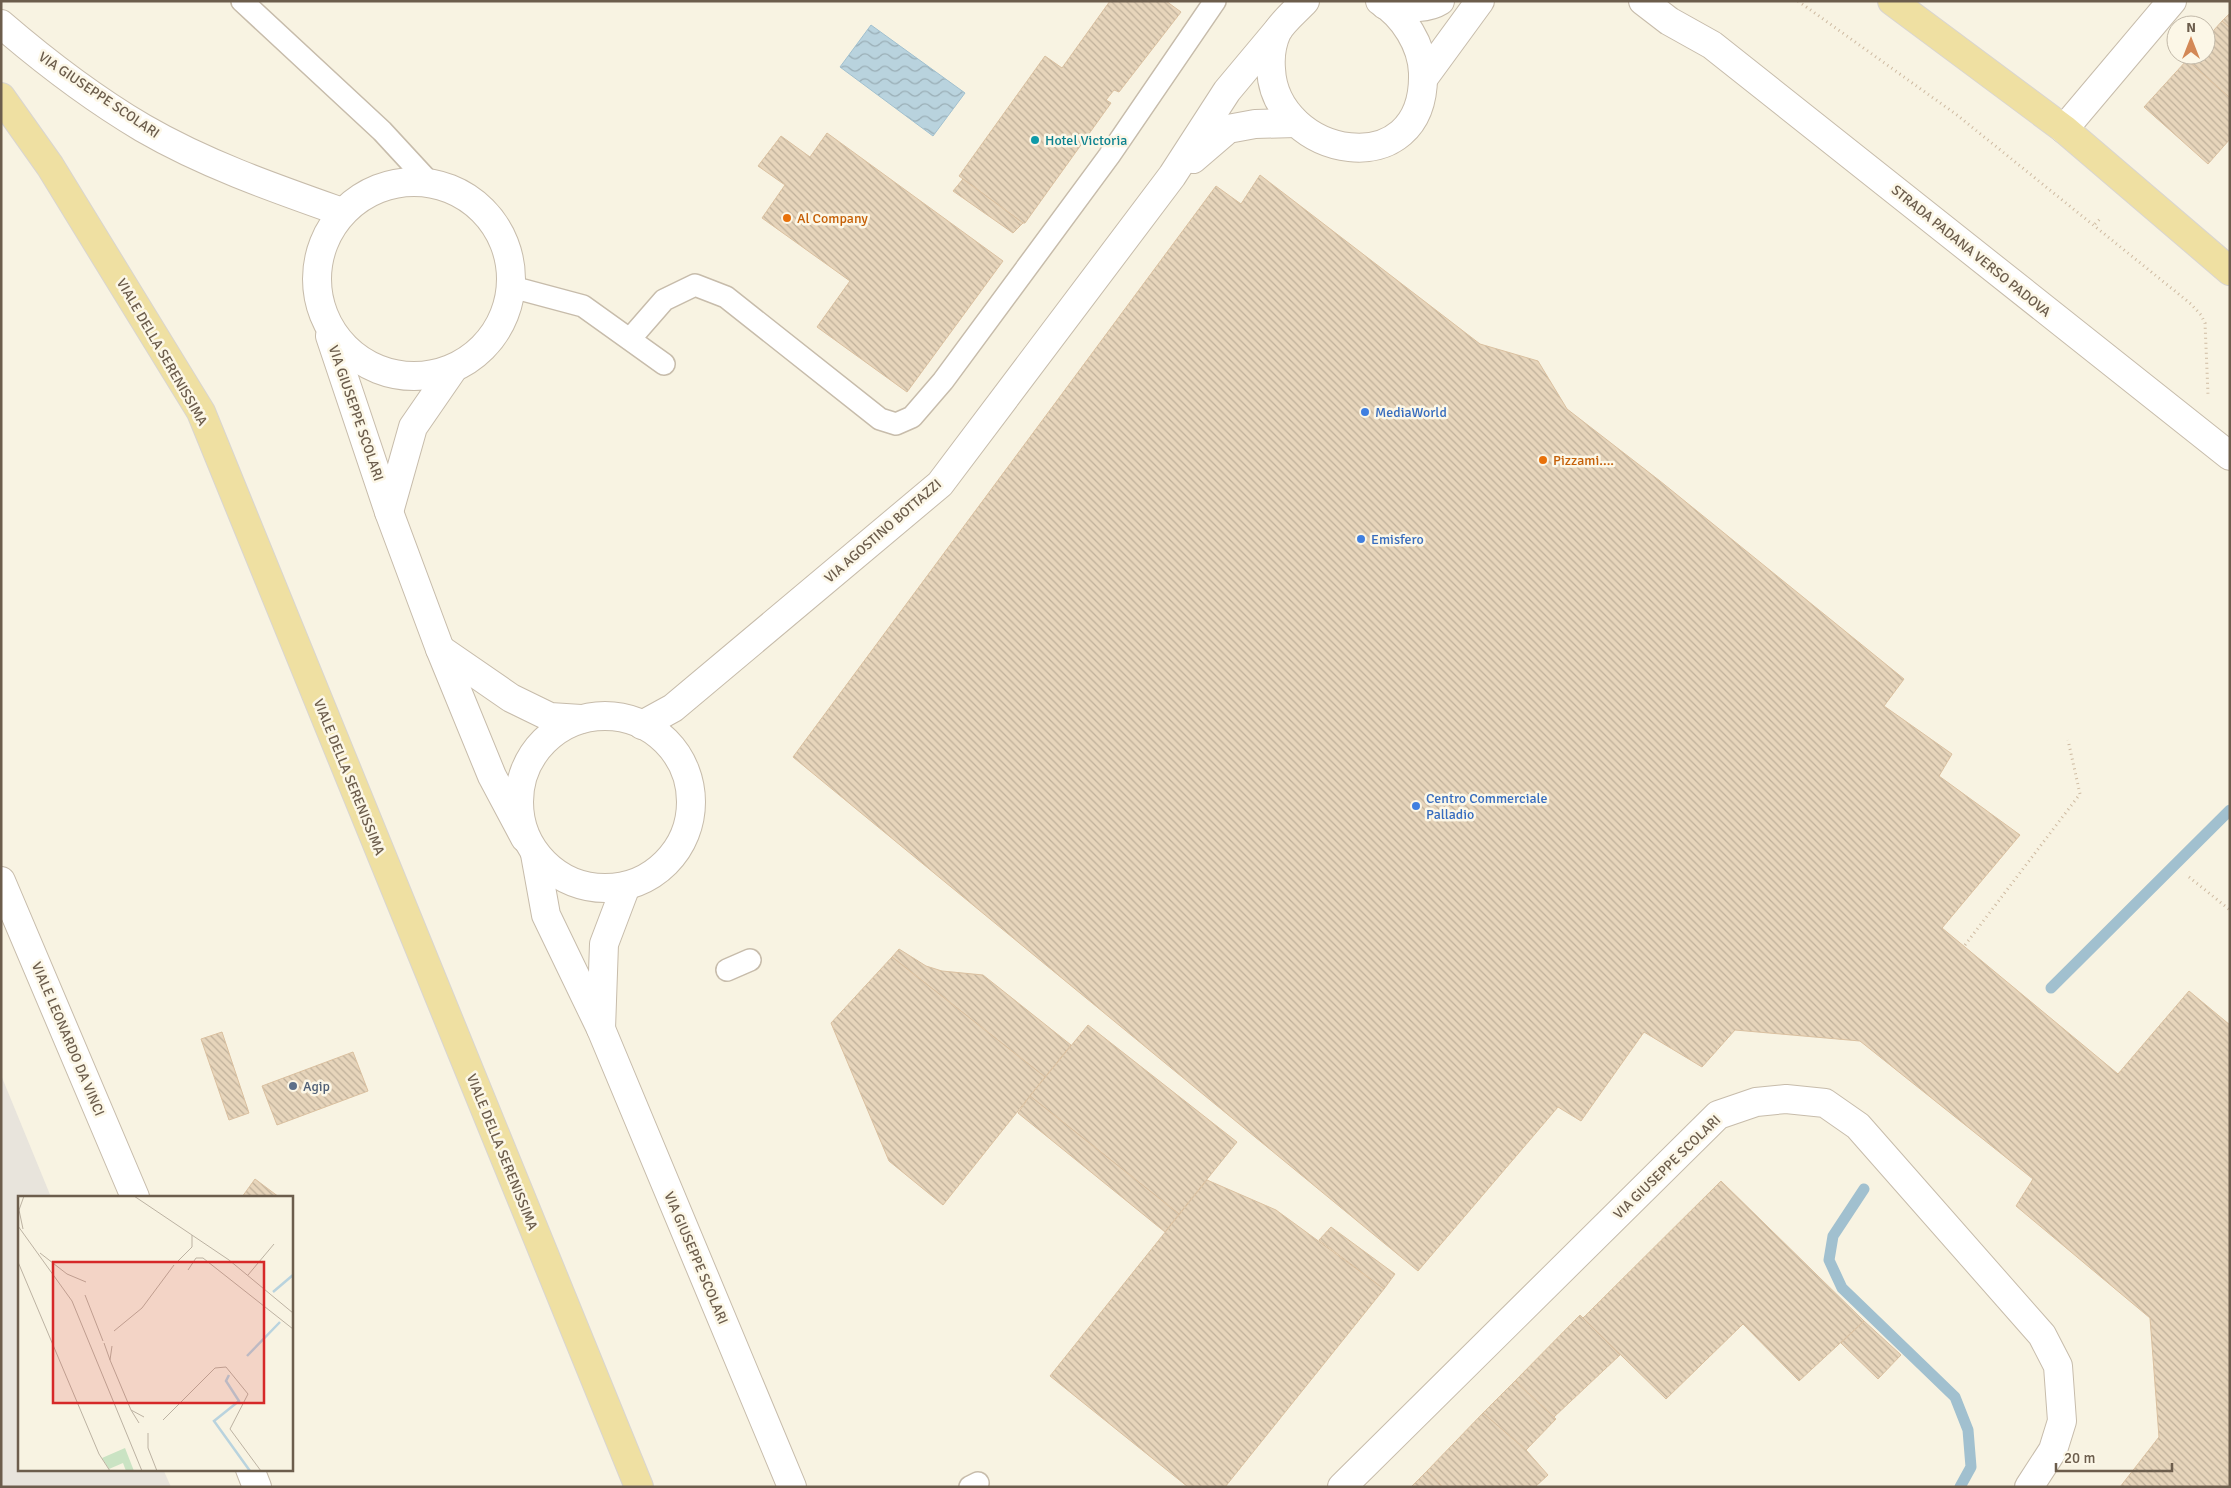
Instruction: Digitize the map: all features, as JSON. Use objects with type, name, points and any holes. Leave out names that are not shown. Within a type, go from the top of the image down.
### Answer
[{"type":"main road","points":[[1892,1],[2064,130],[2230,271]]},
{"type":"main road","name":"VIALE DELLA SERENISSIMA","points":[[1,97],[50,166],[201,412],[639,1487]]},
{"type":"street","points":[[1305,1],[1278,30],[1272,48],[1271,81],[1283,109],[1296,123],[1329,142],[1348,147],[1365,148],[1383,146],[1396,138],[1411,124],[1420,103],[1423,79],[1418,48],[1410,32],[1399,18],[1382,3]]},
{"type":"street","points":[[1382,3],[1419,7],[1432,6],[1440,1]]},
{"type":"street","points":[[1423,79],[1480,1]]},
{"type":"street","name":"STRADA PADANA VERSO PADOVA","points":[[1643,1],[1668,21],[1712,45],[2230,456]]},
{"type":"street","name":"STRADA PADANA VERSO PADOVA","points":[[1674,1],[1712,45]]},
{"type":"street","points":[[2064,130],[2172,1]]},
{"type":"street","name":"VIA GIUSEPPE SCOLARI","points":[[1,24],[44,60],[143,128],[231,172],[342,212]]},
{"type":"street","name":"VIA AGOSTINO BOTTAZZI","points":[[642,725],[673,708],[940,484],[1172,176],[1227,91],[1278,30]]},
{"type":"street","name":"VIA AGOSTINO BOTTAZZI","points":[[1172,176],[1228,130],[1256,124],[1296,123]]},
{"type":"street","name":"VIA GIUSEPPE SCOLARI","points":[[323,315],[336,337],[354,356],[377,369],[402,376],[428,375],[453,369],[475,355],[494,337],[506,313],[512,287],[508,252],[492,220],[464,195],[430,182],[398,182],[368,193],[342,212],[326,235],[318,261],[316,288],[323,315],[389,512],[440,649],[492,776],[530,846],[553,872],[575,884],[600,889],[626,886],[643,880],[659,870],[672,857],[686,833],[691,806],[688,779],[677,755],[661,737],[642,725],[623,718],[602,716],[581,719],[550,716],[511,698],[440,649]]},
{"type":"street","name":"VIA GIUSEPPE SCOLARI","points":[[389,512],[412,427],[453,369]]},
{"type":"street","name":"VIA GIUSEPPE SCOLARI","points":[[581,719],[559,730],[540,745],[526,766],[519,789],[518,814],[530,846],[546,914],[601,1029],[792,1487]]},
{"type":"street","name":"VIALE LEONARDO DA VINCI","points":[[1,881],[134,1196]]},
{"type":"street","name":"VIA GIUSEPPE SCOLARI","points":[[601,1029],[604,944],[626,886]]},
{"type":"street","name":"VIA GIUSEPPE SCOLARI","points":[[1342,1487],[1718,1114],[1756,1102],[1786,1099],[1825,1103],[1858,1126],[2042,1335],[2058,1366],[2062,1421],[2053,1450],[2029,1487]]},
{"type":"street","points":[[250,1470],[257,1487]]},
{"type":"lane","name":"VIA GIUSEPPE SCOLARI","points":[[242,1],[382,131],[430,182]]},
{"type":"lane","points":[[630,339],[664,300],[695,285],[726,297],[880,419],[896,424],[912,418],[942,381],[1104,163],[1215,1]]},
{"type":"lane","points":[[512,287],[583,306],[664,364]]},
{"type":"lane","points":[[727,970],[750,960]]},
{"type":"path","points":[[1798,1],[1957,115],[2095,224],[2191,304],[2201,315],[2206,333],[2206,381],[2209,399]]},
{"type":"path","points":[[2095,224],[2101,218]]},
{"type":"path","points":[[1965,945],[2080,794],[2068,740]]},
{"type":"path","points":[[2189,877],[2230,910]]},
{"type":"shaded area","points":[[1,1075],[51,1196],[18,1196],[18,1470],[163,1470],[171,1487],[1,1487]]},
{"type":"water","points":[[871,25],[965,93],[933,136],[840,67]]},
{"type":"building","name":"Hotel Victoria","points":[[1110,1],[1166,1],[1181,12],[1119,92],[1114,90],[1106,100],[1111,103],[1025,223],[1023,223],[959,176],[1045,56],[1062,68]]},
{"type":"building","points":[[2230,13],[2230,28],[2222,21]]},
{"type":"building","points":[[2222,21],[2230,28],[2230,98],[2193,65],[2216,65],[2216,28]]},
{"type":"building","points":[[2182,65],[2193,65],[2230,98],[2230,139],[2208,164],[2144,107]]},
{"type":"building","points":[[827,133],[1003,261],[907,392],[817,327],[850,281],[762,218],[785,185],[758,166],[781,136],[810,157]]},
{"type":"building","name":"Centro Commerciale Palladio","points":[[1260,175],[1480,344],[1538,361],[1567,409],[1660,481],[1904,679],[1884,706],[1952,754],[1939,776],[2020,835],[1942,928],[2118,1074],[2189,991],[2230,1025],[2230,1487],[2120,1487],[2159,1437],[2150,1318],[2016,1206],[2033,1179],[1860,1041],[1735,1030],[1702,1067],[1644,1032],[1581,1121],[1558,1107],[1418,1271],[793,757],[1216,186],[1241,204]]},
{"type":"building","points":[[963,179],[1023,223],[1013,233],[953,191]]},
{"type":"building","points":[[899,949],[926,966],[942,971],[983,975],[1071,1045],[1045,1077],[892,957]]},
{"type":"building","points":[[892,957],[1045,1077],[943,1205],[889,1161],[831,1023]]},
{"type":"building","points":[[1088,1025],[1237,1142],[1179,1214],[1030,1096]]},
{"type":"building","points":[[222,1032],[249,1113],[229,1120],[201,1039]]},
{"type":"building","points":[[353,1052],[368,1091],[277,1125],[262,1086]]},
{"type":"building","points":[[1030,1096],[1179,1214],[1165,1232],[1018,1113]]},
{"type":"building","points":[[255,1179],[278,1196],[243,1196]]},
{"type":"building","points":[[1207,1180],[1276,1210],[1384,1289],[1225,1487],[1188,1487],[1050,1376]]},
{"type":"building","points":[[1721,1181],[1864,1321],[1799,1381],[1743,1324],[1666,1399],[1583,1318]]},
{"type":"building","points":[[1331,1227],[1395,1274],[1384,1289],[1319,1240]]},
{"type":"building","points":[[1580,1315],[1620,1355],[1554,1417],[1515,1381]]},
{"type":"building","points":[[1864,1321],[1901,1355],[1878,1379],[1841,1343]]},
{"type":"building","points":[[1515,1381],[1556,1419],[1526,1450],[1483,1413]]},
{"type":"building","points":[[1483,1413],[1526,1450],[1548,1475],[1535,1487],[1443,1487],[1427,1471]]},
{"type":"building","points":[[1427,1471],[1443,1487],[1411,1487]]},
{"type":"waterway","points":[[2051,988],[2230,810]]},
{"type":"waterway","points":[[1864,1189],[1833,1236],[1829,1260],[1842,1288],[1955,1397],[1968,1430],[1971,1467],[1960,1487]]},
{"type":"place","name":"Hotel Victoria","points":[[1035,140]]},
{"type":"place","name":"Al Company","points":[[787,218]]},
{"type":"place","name":"MediaWorld","points":[[1365,412]]},
{"type":"place","name":"Pizzami....","points":[[1543,460]]},
{"type":"place","name":"Emisfero","points":[[1361,539]]},
{"type":"place","name":"Centro Commerciale Palladio","points":[[1416,806]]},
{"type":"place","name":"Agip","points":[[293,1086]]}]
